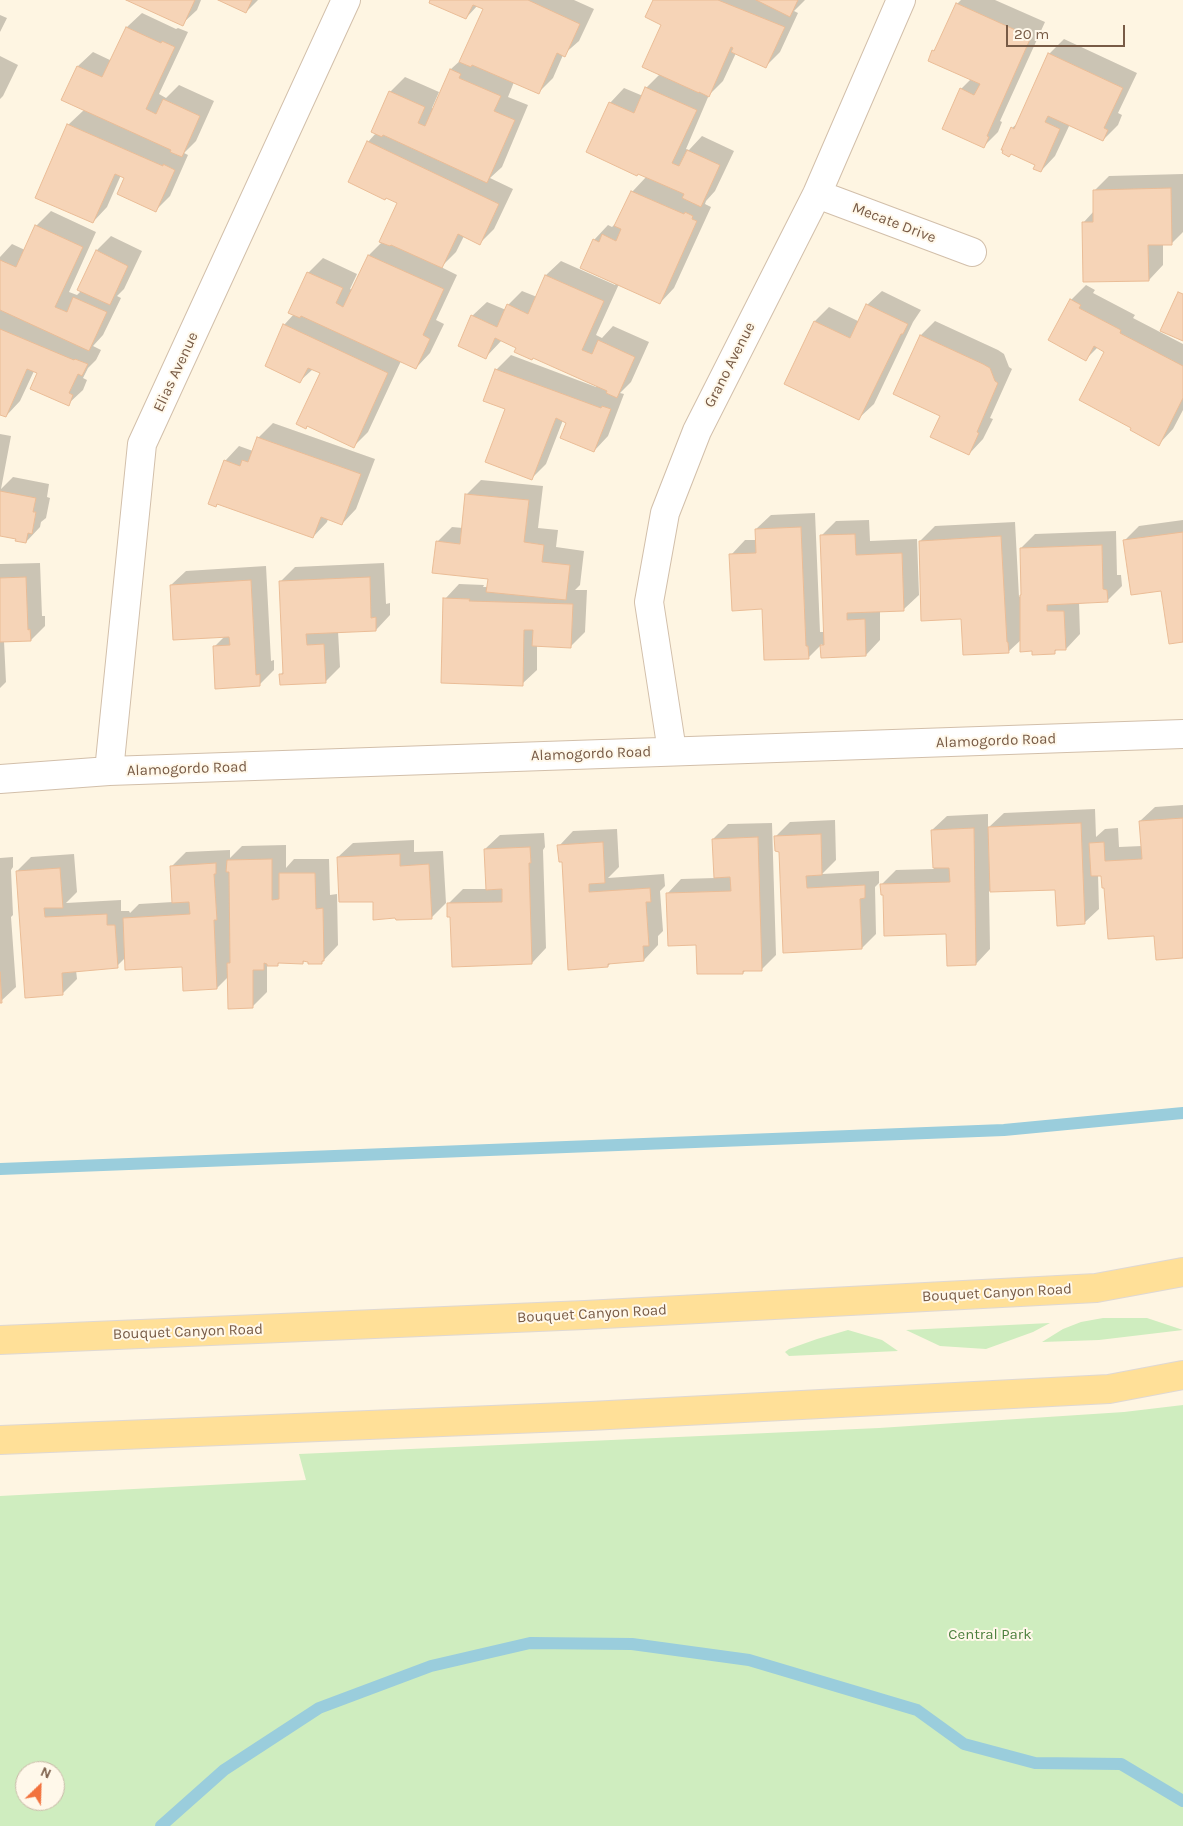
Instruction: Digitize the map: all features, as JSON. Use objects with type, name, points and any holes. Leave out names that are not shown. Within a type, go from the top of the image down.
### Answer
[{"type":"main road","name":"Bouquet Canyon Road","points":[[0,1340],[585,1315],[1096,1288],[1183,1272]]},
{"type":"main road","points":[[0,1440],[590,1416],[1109,1389],[1183,1375]]},
{"type":"street","name":"Elias Avenue","points":[[110,771],[142,444],[346,0]]},
{"type":"street","name":"Grano Avenue","points":[[672,752],[648,602],[665,512],[697,431],[816,194],[901,0]]},
{"type":"street","name":"Mecate Drive","points":[[816,194],[972,252]]},
{"type":"street","name":"Alamogordo Road","points":[[0,779],[110,771],[1183,734]]},
{"type":"green space","points":[[1103,1318],[1147,1318],[1183,1330],[1099,1340],[1042,1342],[1063,1329],[1081,1322]]},
{"type":"green space","points":[[1050,1323],[1033,1332],[986,1349],[940,1346],[906,1330]]},
{"type":"green space","points":[[848,1330],[882,1340],[898,1351],[789,1356],[785,1352],[817,1339]]},
{"type":"green space","name":"Central Park","points":[[1183,1405],[1183,1826],[0,1826],[0,1496],[306,1480],[299,1454],[879,1428],[1124,1412]]},
{"type":"building","points":[[126,0],[195,0],[183,26]]},
{"type":"building","points":[[218,0],[252,0],[246,13]]},
{"type":"building","points":[[430,0],[528,0],[580,24],[565,57],[557,53],[539,94],[472,65],[471,67],[459,62],[483,9],[473,5],[466,19],[429,3]]},
{"type":"building","points":[[653,0],[718,0],[785,27],[766,68],[731,52],[733,48],[731,47],[709,97],[642,67],[661,25],[645,17]]},
{"type":"building","points":[[756,0],[798,0],[790,17]]},
{"type":"building","points":[[956,3],[1031,37],[987,136],[989,137],[984,148],[942,129],[960,88],[974,95],[980,84],[928,61]]},
{"type":"building","points":[[126,27],[161,43],[162,41],[175,47],[146,109],[156,114],[163,99],[200,116],[182,157],[170,152],[171,150],[61,100],[77,66],[102,77]]},
{"type":"building","points":[[1048,53],[1123,88],[1104,128],[1108,130],[1103,141],[1048,116],[1045,122],[1060,129],[1041,172],[1033,169],[1035,165],[1011,154],[1009,157],[1002,153],[1003,150],[1001,150],[1011,127],[1014,129]]},
{"type":"building","points":[[450,69],[461,74],[459,78],[501,96],[494,111],[515,120],[487,183],[383,135],[382,137],[371,132],[389,91],[425,107],[418,123],[425,126]]},
{"type":"building","points":[[645,87],[697,110],[672,163],[679,166],[687,150],[720,165],[701,207],[682,198],[684,194],[638,174],[637,176],[586,152],[609,102],[634,113]]},
{"type":"building","points":[[67,124],[175,170],[156,212],[117,194],[124,178],[115,174],[93,223],[35,198]]},
{"type":"building","points":[[367,141],[499,204],[480,245],[458,234],[442,268],[391,245],[379,242],[397,203],[386,198],[385,200],[348,182]]},
{"type":"building","points":[[1171,188],[1172,245],[1148,245],[1149,281],[1083,282],[1082,222],[1093,222],[1093,190]]},
{"type":"building","points":[[631,191],[684,214],[685,212],[693,216],[692,219],[697,221],[660,304],[580,268],[593,239],[599,242],[602,234],[616,241],[621,229],[614,226]]},
{"type":"building","points":[[35,225],[83,247],[55,307],[67,312],[73,297],[107,312],[89,351],[0,310],[0,260],[16,267]]},
{"type":"building","points":[[96,250],[128,266],[110,305],[77,290]]},
{"type":"building","points":[[368,255],[444,289],[423,335],[430,339],[416,369],[301,316],[300,318],[288,313],[307,272],[343,288],[336,303],[343,307]]},
{"type":"building","points":[[545,275],[604,301],[582,350],[592,354],[598,340],[635,357],[617,398],[606,393],[607,391],[533,358],[532,360],[514,352],[516,348],[495,338],[486,359],[458,346],[471,315],[497,327],[507,304],[528,314]]},
{"type":"building","points":[[1178,292],[1183,294],[1183,341],[1160,331]]},
{"type":"building","points":[[1070,299],[1081,305],[1079,308],[1121,330],[1120,333],[1183,366],[1183,398],[1159,446],[1130,430],[1131,428],[1079,400],[1104,352],[1094,346],[1086,361],[1048,340]]},
{"type":"building","points":[[866,304],[908,324],[903,334],[901,334],[859,420],[784,384],[814,321],[850,338]]},
{"type":"building","points":[[283,324],[388,373],[354,448],[307,426],[306,429],[296,424],[320,373],[308,368],[300,383],[265,366]]},
{"type":"building","points":[[0,329],[88,364],[82,376],[78,374],[69,393],[73,395],[69,406],[30,389],[37,373],[27,369],[6,417],[0,415]]},
{"type":"building","points":[[920,335],[990,368],[995,381],[998,383],[969,455],[930,437],[940,416],[893,394]]},
{"type":"building","points":[[495,369],[601,408],[602,406],[611,409],[594,452],[560,438],[566,423],[556,418],[532,480],[485,462],[505,409],[483,401]]},
{"type":"building","points":[[257,437],[361,474],[342,525],[321,517],[313,538],[217,504],[216,507],[208,504],[224,460],[240,466],[242,460],[248,462]]},
{"type":"building","points":[[0,491],[36,498],[33,512],[36,512],[32,534],[28,533],[26,543],[0,536]]},
{"type":"building","points":[[465,494],[529,500],[524,542],[544,545],[542,562],[570,565],[566,600],[486,592],[488,579],[432,573],[436,541],[460,544]]},
{"type":"building","points":[[801,527],[806,646],[808,646],[809,659],[764,660],[762,609],[732,611],[729,554],[756,553],[755,529]]},
{"type":"building","points":[[1183,532],[1183,642],[1169,644],[1161,591],[1131,595],[1123,540]]},
{"type":"building","points":[[855,534],[856,555],[902,553],[904,611],[847,613],[847,620],[865,619],[866,656],[821,658],[820,645],[824,645],[820,535]]},
{"type":"building","points":[[1001,536],[1009,653],[963,655],[961,619],[921,621],[919,541]]},
{"type":"building","points":[[1102,545],[1103,589],[1107,590],[1108,602],[1047,605],[1047,611],[1064,611],[1066,650],[1055,650],[1055,654],[1032,655],[1032,651],[1020,652],[1020,548]]},
{"type":"building","points":[[26,577],[28,630],[30,629],[31,641],[0,642],[0,578]]},
{"type":"building","points":[[370,577],[371,618],[376,617],[376,631],[306,634],[307,645],[324,644],[326,683],[280,685],[279,674],[283,674],[279,581]]},
{"type":"building","points":[[251,580],[256,675],[260,674],[260,686],[215,689],[213,646],[230,645],[229,637],[173,640],[170,585]]},
{"type":"building","points":[[443,598],[470,599],[469,601],[573,604],[571,648],[532,646],[533,630],[524,630],[523,686],[441,683]]},
{"type":"building","points":[[1183,818],[1183,958],[1156,960],[1154,936],[1108,939],[1104,888],[1102,888],[1101,876],[1091,876],[1089,843],[1104,842],[1105,861],[1142,859],[1139,821]]},
{"type":"building","points":[[1081,823],[1085,924],[1057,926],[1055,890],[990,892],[988,827]]},
{"type":"building","points":[[974,828],[976,965],[947,966],[946,934],[884,936],[883,895],[881,895],[880,884],[950,882],[949,868],[933,868],[931,830]]},
{"type":"building","points":[[821,834],[822,875],[806,876],[807,888],[865,885],[865,898],[860,899],[862,949],[783,953],[779,852],[775,851],[774,836]]},
{"type":"building","points":[[758,837],[762,971],[743,971],[743,974],[697,974],[696,945],[668,946],[666,893],[731,891],[730,877],[714,878],[712,839]]},
{"type":"building","points":[[603,842],[605,883],[589,884],[589,892],[650,888],[651,902],[646,902],[649,946],[643,946],[644,961],[608,964],[608,967],[568,970],[562,862],[559,862],[557,845]]},
{"type":"building","points":[[530,847],[532,964],[452,967],[450,917],[447,917],[447,903],[502,902],[502,889],[486,890],[484,849]]},
{"type":"building","points":[[400,854],[400,866],[429,864],[432,919],[396,920],[395,918],[373,920],[373,902],[339,902],[337,857]]},
{"type":"building","points":[[272,859],[272,900],[279,899],[279,873],[315,873],[316,909],[323,908],[324,961],[322,961],[322,964],[308,964],[308,962],[303,961],[303,964],[278,963],[278,966],[267,966],[264,963],[264,970],[253,970],[253,1008],[228,1009],[227,963],[230,963],[229,872],[226,872],[227,860]]},
{"type":"building","points":[[216,863],[216,874],[214,874],[217,920],[214,920],[217,989],[183,991],[182,967],[125,970],[123,918],[190,914],[189,902],[172,903],[170,866]]},
{"type":"building","points":[[60,868],[63,908],[44,908],[45,917],[107,914],[107,925],[115,925],[118,968],[62,973],[63,995],[25,998],[16,871]]},
{"type":"building","points":[[0,972],[2,1003],[0,1003]]},
{"type":"waterway","points":[[0,1169],[1004,1130],[1183,1113]]},
{"type":"waterway","points":[[161,1826],[224,1770],[319,1708],[431,1666],[530,1643],[632,1644],[749,1660],[917,1710],[964,1744],[1035,1763],[1121,1764],[1183,1801]]}]
